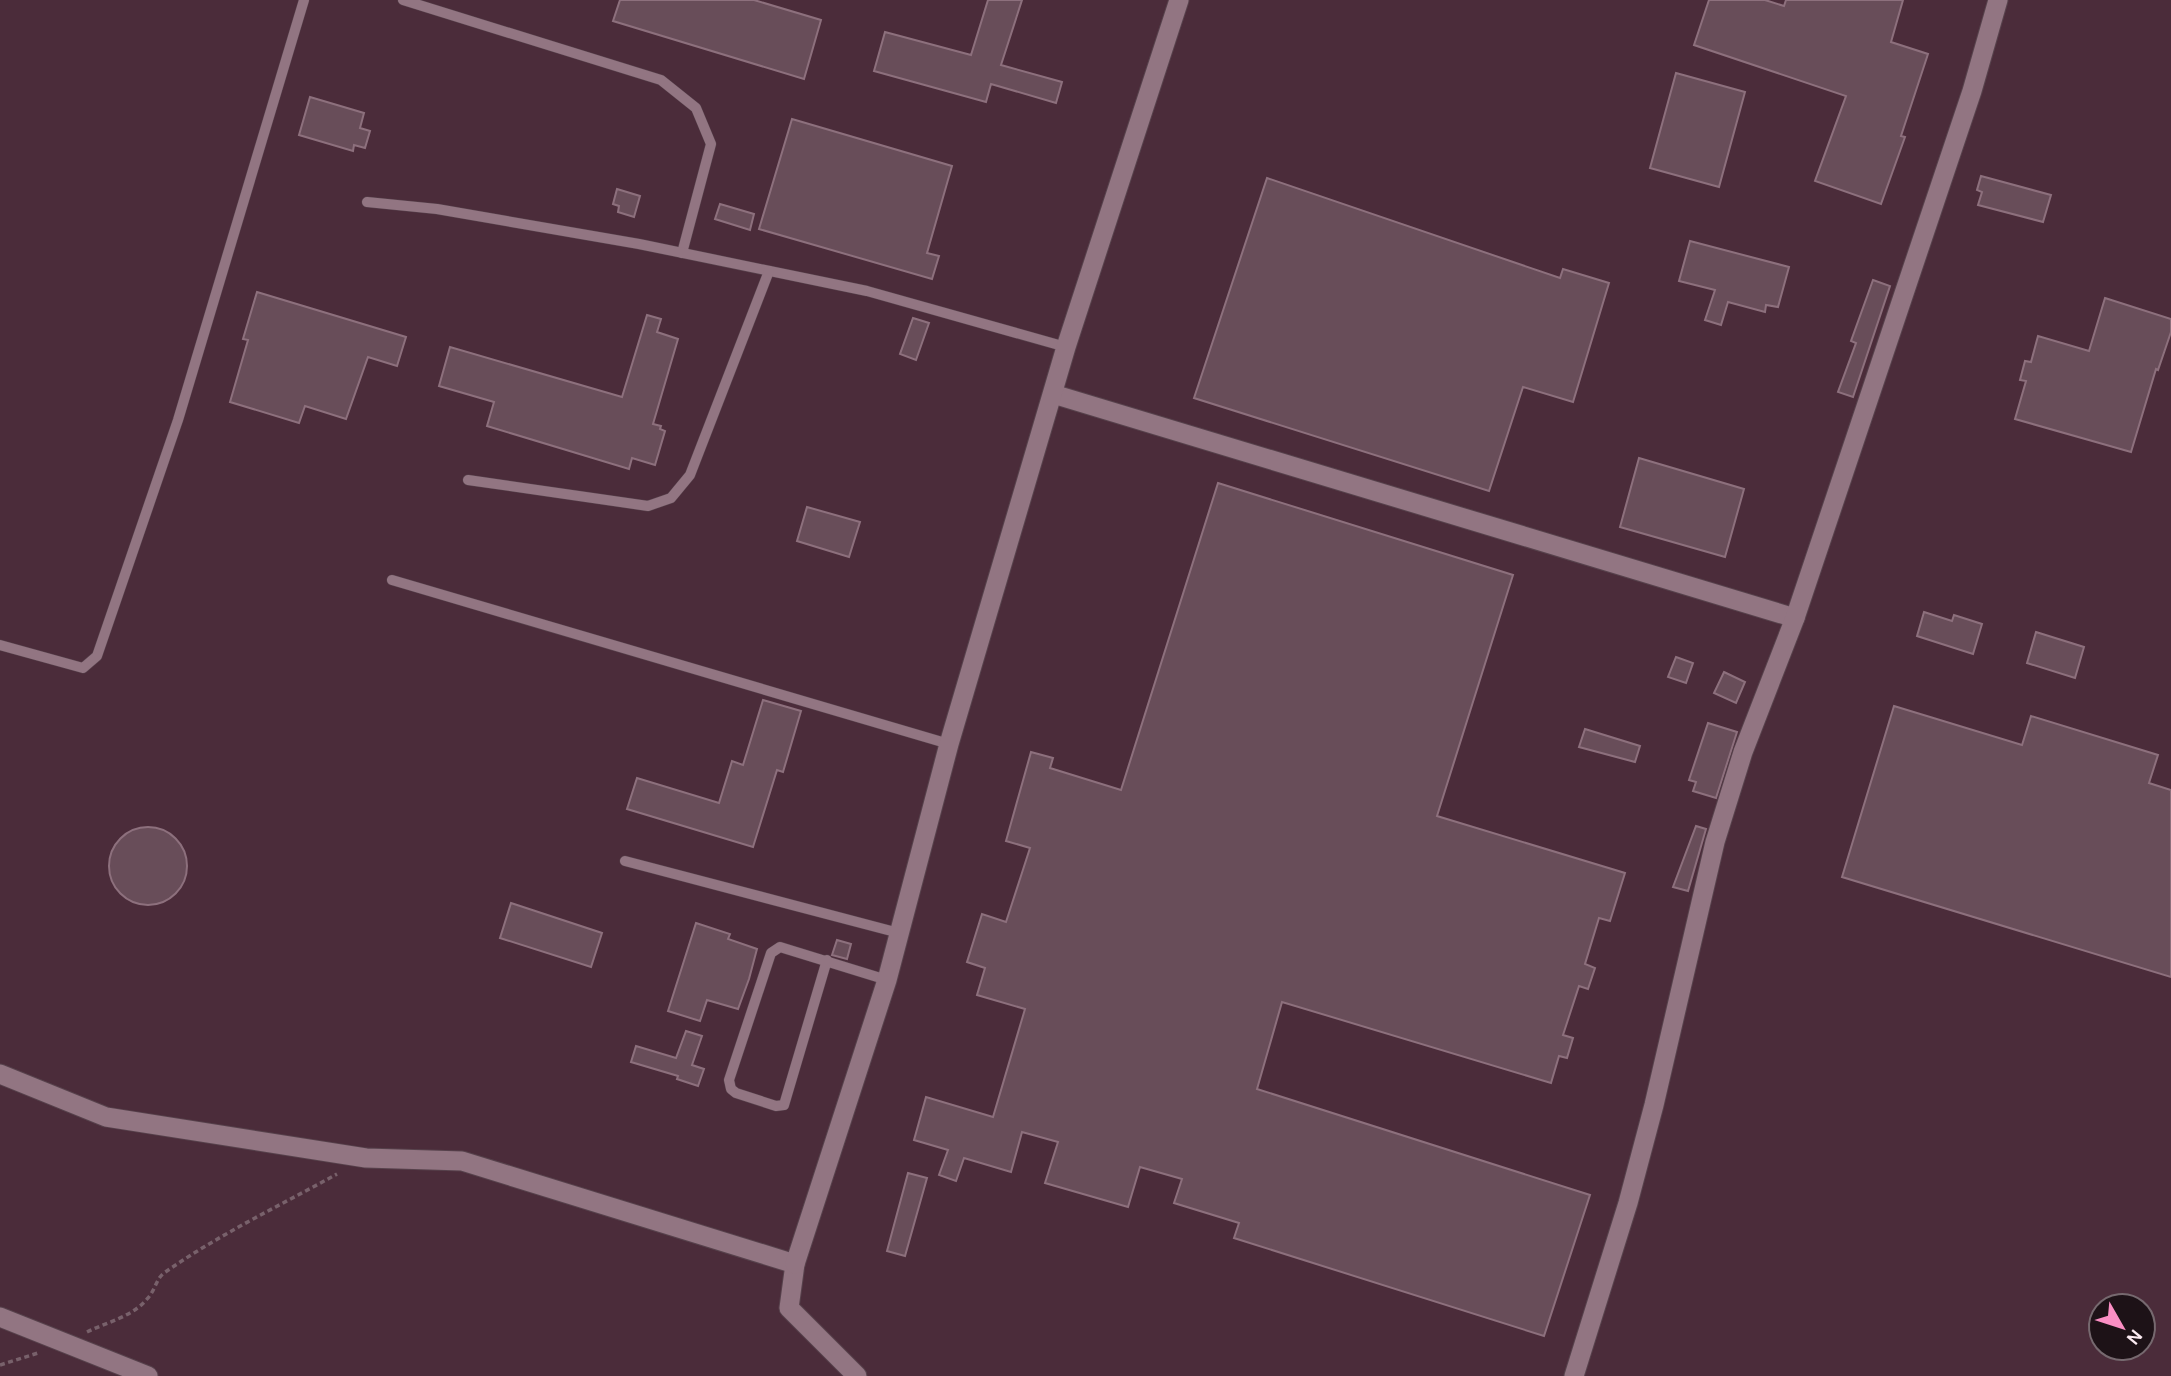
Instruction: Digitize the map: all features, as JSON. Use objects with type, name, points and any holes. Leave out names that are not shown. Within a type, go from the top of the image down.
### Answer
[{"type":"street","points":[[857,1376],[789,1308],[795,1264],[887,979],[949,744],[1066,347],[1179,0]]},
{"type":"street","points":[[1574,1376],[1628,1203],[1654,1105],[1714,842],[1743,752],[1795,618],[1972,91],[1998,0]]},
{"type":"street","points":[[1053,394],[1795,618]]},
{"type":"street","points":[[0,1074],[106,1117],[366,1158],[462,1161],[795,1264]]},
{"type":"street","points":[[0,1317],[148,1376]]},
{"type":"lane","points":[[0,645],[83,668],[97,656],[178,419],[304,0]]},
{"type":"lane","points":[[403,0],[661,80],[696,108],[711,144],[682,253]]},
{"type":"lane","points":[[367,202],[437,209],[682,253],[867,291],[1066,347]]},
{"type":"lane","points":[[468,480],[648,506],[671,498],[690,475],[769,271]]},
{"type":"lane","points":[[392,580],[949,744]]},
{"type":"lane","points":[[625,861],[899,933]]},
{"type":"lane","points":[[827,960],[783,1105],[776,1106],[736,1093],[731,1089],[729,1080],[771,953],[780,947],[827,960],[887,979]]},
{"type":"path","points":[[0,1365],[66,1343],[107,1322],[126,1316],[148,1299],[161,1275],[205,1247],[366,1158]]},
{"type":"shaded area","points":[[0,0],[2171,0],[2171,1376],[0,1376]]},
{"type":"building","points":[[620,0],[754,0],[821,20],[804,79],[613,21]]},
{"type":"building","points":[[988,0],[1022,0],[1001,65],[1062,82],[1056,103],[991,84],[986,102],[874,71],[885,32],[971,55]]},
{"type":"building","points":[[1709,0],[1765,0],[1784,6],[1786,0],[1903,0],[1891,42],[1928,54],[1901,136],[1905,137],[1881,204],[1815,181],[1846,96],[1694,45]]},
{"type":"building","points":[[1676,73],[1745,92],[1719,187],[1650,168]]},
{"type":"building","points":[[310,97],[364,113],[360,128],[370,131],[365,148],[354,145],[353,151],[299,135]]},
{"type":"building","points":[[792,119],[952,166],[927,253],[939,256],[932,279],[759,229]]},
{"type":"building","points":[[1981,176],[2051,195],[2043,222],[1978,205],[1982,192],[1977,190]]},
{"type":"building","points":[[1267,178],[1560,278],[1563,269],[1609,283],[1573,402],[1523,387],[1489,491],[1194,398]]},
{"type":"building","points":[[617,189],[640,196],[634,217],[618,212],[619,206],[613,204]]},
{"type":"building","points":[[720,204],[754,214],[750,230],[715,219]]},
{"type":"building","points":[[1690,241],[1789,267],[1778,307],[1766,305],[1765,312],[1728,302],[1721,325],[1705,320],[1715,290],[1679,281]]},
{"type":"building","points":[[1873,280],[1890,286],[1853,397],[1838,392],[1856,343],[1851,341]]},
{"type":"building","points":[[257,292],[406,337],[397,366],[368,357],[346,419],[305,406],[299,423],[230,402],[248,340],[243,339]]},
{"type":"building","points":[[2105,298],[2171,319],[2171,332],[2158,370],[2156,369],[2131,452],[2015,419],[2026,381],[2020,380],[2025,361],[2031,362],[2038,336],[2089,351]]},
{"type":"building","points":[[647,315],[661,319],[657,332],[678,339],[653,424],[661,426],[660,429],[665,431],[655,465],[632,458],[629,469],[487,426],[494,402],[439,386],[450,347],[622,397]]},
{"type":"building","points":[[913,318],[929,323],[916,360],[900,354]]},
{"type":"building","points":[[1639,458],[1744,489],[1725,557],[1620,527]]},
{"type":"building","points":[[1218,483],[1513,575],[1437,816],[1625,873],[1610,921],[1599,918],[1585,964],[1595,968],[1588,989],[1579,986],[1563,1035],[1573,1038],[1567,1058],[1559,1056],[1551,1083],[1282,1002],[1257,1089],[1590,1195],[1544,1336],[1234,1238],[1239,1223],[1174,1203],[1182,1179],[1140,1167],[1128,1207],[1045,1183],[1058,1142],[1022,1132],[1011,1172],[964,1158],[956,1181],[939,1175],[948,1150],[914,1140],[926,1097],[993,1117],[1025,1009],[977,995],[985,968],[967,962],[982,914],[1006,922],[1030,848],[1006,841],[1031,752],[1053,758],[1050,768],[1121,790]]},
{"type":"building","points":[[807,507],[860,522],[849,557],[797,541]]},
{"type":"building","points":[[1924,612],[1952,621],[1954,615],[1982,624],[1973,654],[1917,636]]},
{"type":"building","points":[[2036,632],[2084,647],[2075,678],[2027,663]]},
{"type":"building","points":[[1676,657],[1693,663],[1686,683],[1668,677]]},
{"type":"building","points":[[1724,672],[1745,682],[1736,703],[1714,693]]},
{"type":"building","points":[[763,700],[801,711],[783,772],[777,770],[753,847],[627,809],[637,778],[719,803],[732,761],[743,765]]},
{"type":"building","points":[[1894,706],[2022,745],[2031,716],[2158,755],[2149,783],[2171,790],[2171,977],[1842,877]]},
{"type":"building","points":[[1708,723],[1737,732],[1716,798],[1693,791],[1696,782],[1689,780]]},
{"type":"building","points":[[1585,729],[1640,746],[1635,762],[1579,747]]},
{"type":"building","points":[[1696,826],[1706,829],[1688,891],[1673,887]]},
{"type":"building","points":[[140,827],[156,827],[170,833],[181,844],[187,858],[187,874],[181,888],[170,899],[156,905],[140,905],[126,899],[115,888],[109,874],[109,858],[115,844],[126,833]]},
{"type":"building","points":[[511,903],[602,933],[591,967],[500,938]]},
{"type":"building","points":[[696,923],[730,934],[728,939],[757,949],[738,1009],[707,1000],[700,1021],[668,1011]]},
{"type":"building","points":[[837,940],[851,944],[847,959],[832,955]]},
{"type":"building","points":[[686,1031],[702,1036],[692,1065],[704,1069],[698,1086],[677,1079],[678,1076],[631,1062],[636,1046],[676,1058]]},
{"type":"building","points":[[908,1173],[927,1178],[905,1256],[887,1251]]}]
